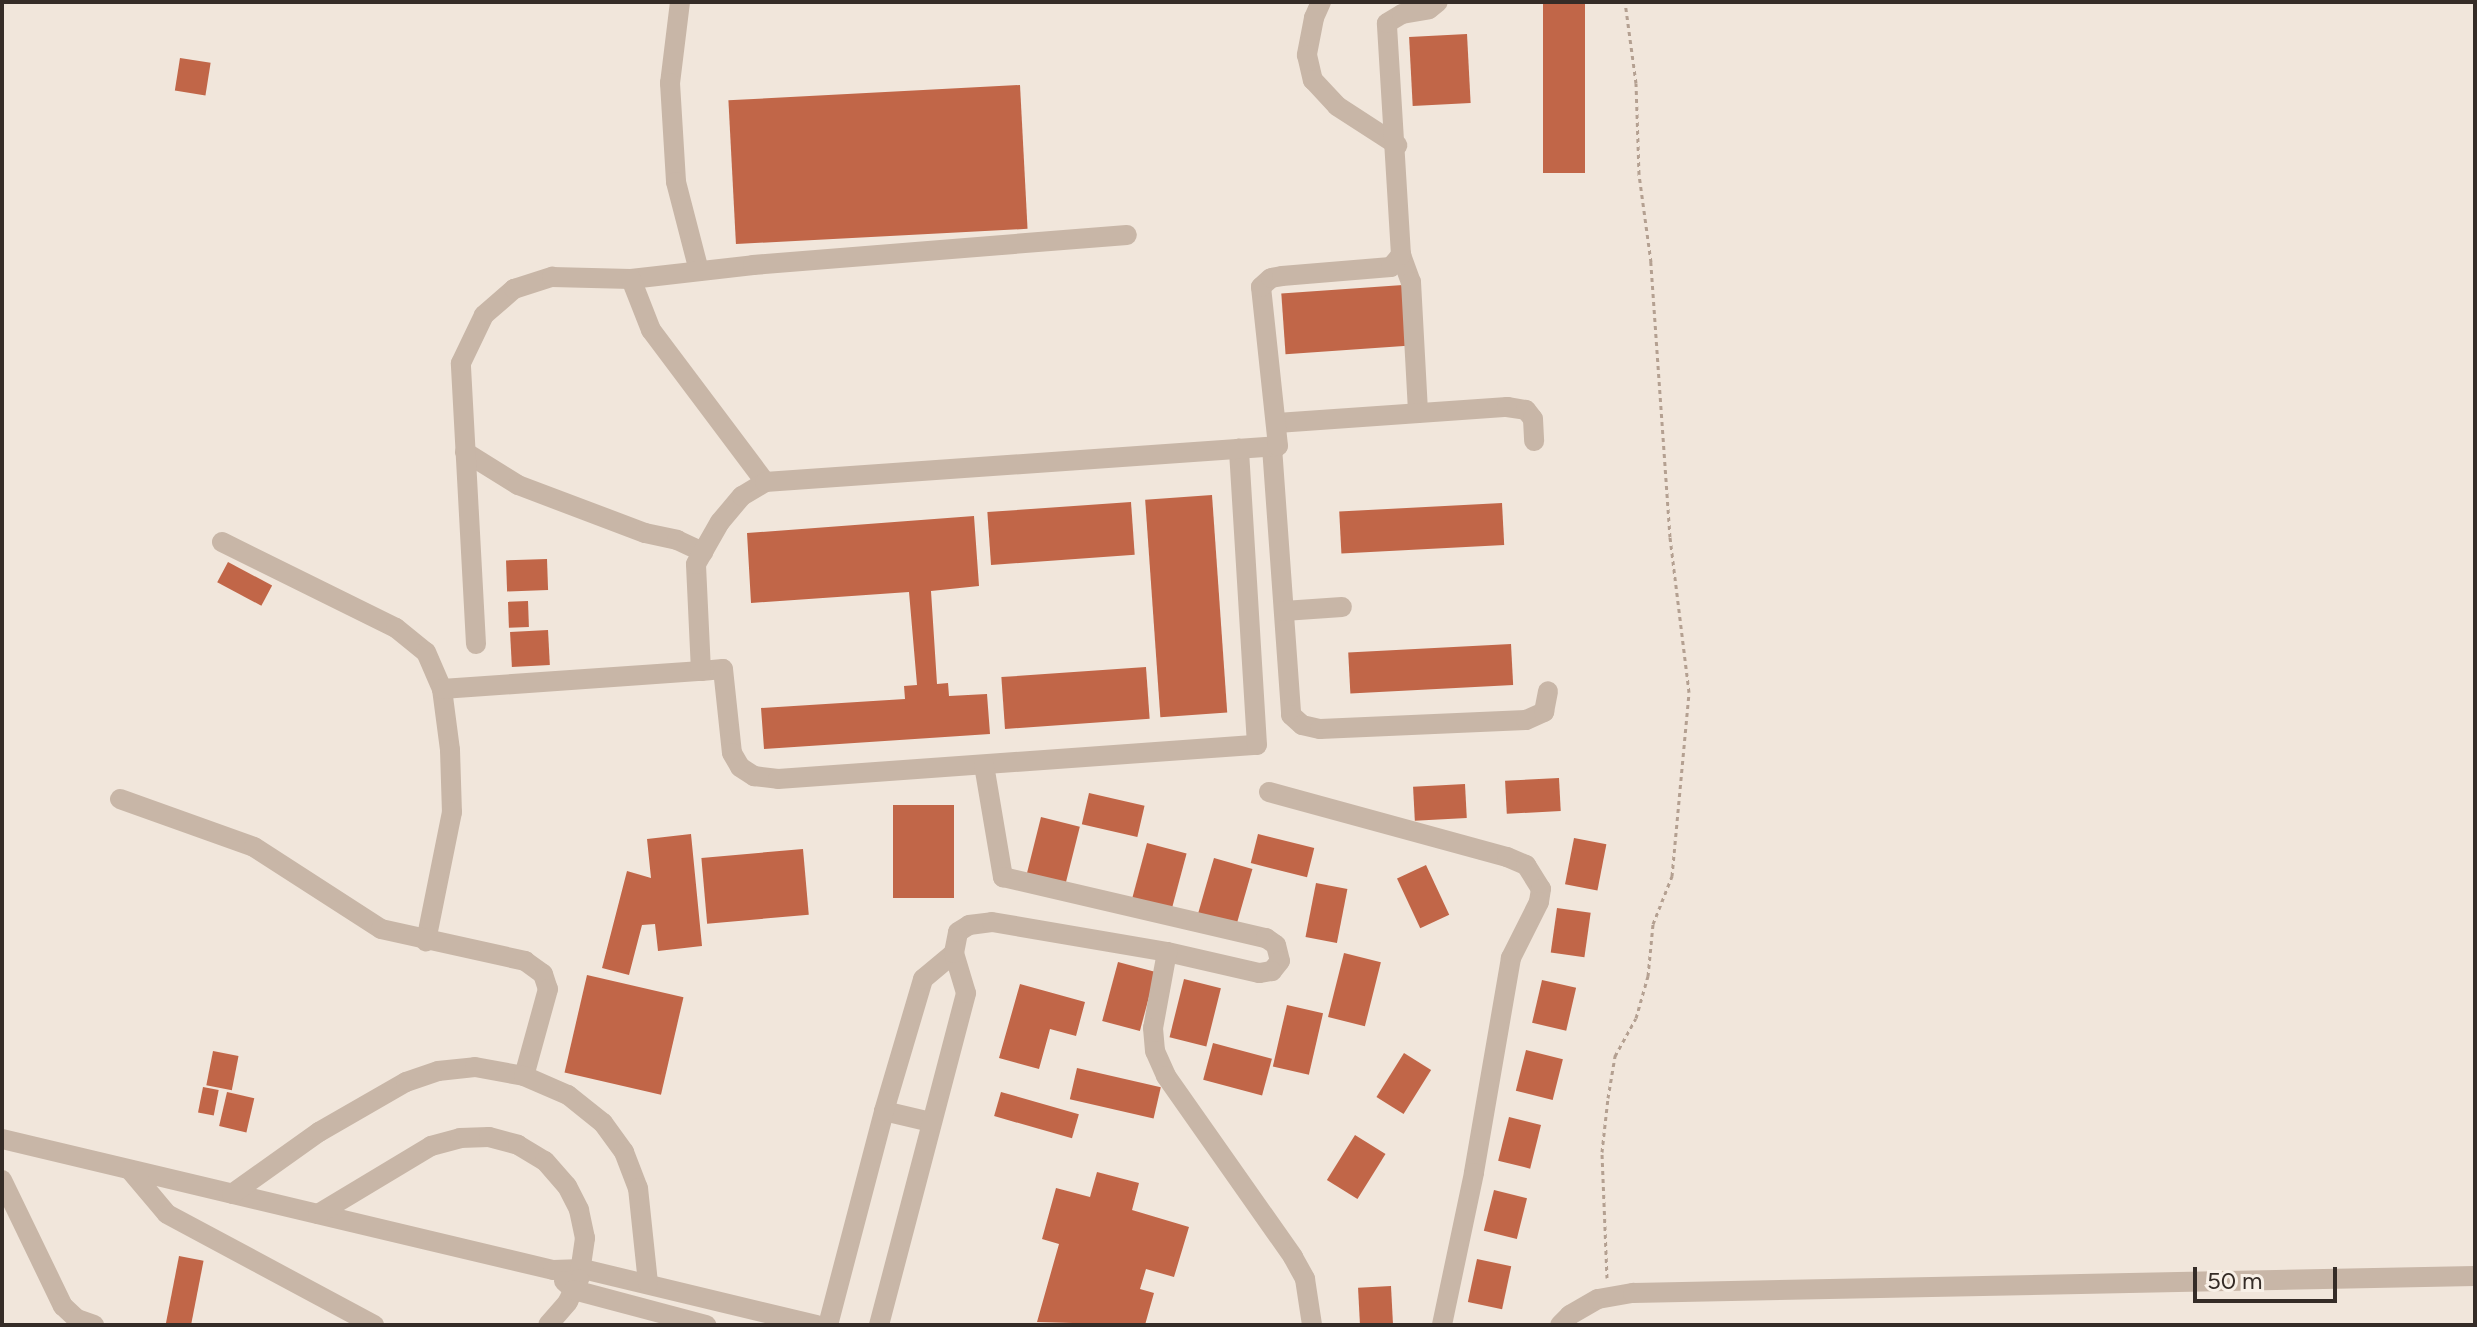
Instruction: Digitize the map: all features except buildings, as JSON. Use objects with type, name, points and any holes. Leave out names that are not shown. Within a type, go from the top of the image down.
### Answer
[{"type":"street","points":[[680,2],[670,83],[676,182],[699,271]]},
{"type":"street","points":[[1321,2],[1314,18],[1307,55],[1313,80],[1337,106],[1397,145]]},
{"type":"street","points":[[1418,413],[1411,282],[1401,255],[1397,145],[1387,23],[1402,14],[1429,9],[1438,2]]},
{"type":"street","points":[[476,644],[461,363],[484,315],[514,289],[552,277],[631,279],[1127,235]]},
{"type":"street","points":[[701,671],[696,564],[720,522],[742,496],[765,482],[1278,446],[1261,287],[1271,278],[1282,276],[1391,267],[1401,255]]},
{"type":"street","points":[[631,279],[651,330],[765,482]]},
{"type":"street","points":[[1277,423],[1507,407],[1526,410],[1533,419],[1534,441]]},
{"type":"street","points":[[1272,447],[1291,715],[1302,725],[1320,729],[1526,720],[1544,712],[1548,691]]},
{"type":"street","points":[[442,689],[723,669],[732,753],[740,767],[754,776],[778,779],[1257,745],[1239,449]]},
{"type":"street","points":[[465,452],[518,485],[645,533],[677,540],[703,552]]},
{"type":"street","points":[[222,542],[396,628],[426,652],[442,689],[450,750],[452,812],[426,941]]},
{"type":"street","points":[[1284,611],[1342,607]]},
{"type":"street","points":[[879,1325],[966,993],[954,953],[958,932],[969,925],[992,922],[1167,952],[1259,973],[1272,971],[1280,961],[1276,945],[1266,938],[1003,877],[984,765]]},
{"type":"street","points":[[1269,792],[1507,857],[1526,865],[1541,889],[1539,902],[1511,958],[1474,1173],[1442,1325]]},
{"type":"street","points":[[120,799],[254,847],[381,929],[525,961],[543,974],[548,989],[524,1076]]},
{"type":"street","points":[[1167,952],[1153,1028],[1155,1051],[1166,1076],[1293,1257],[1305,1279],[1312,1325]]},
{"type":"street","points":[[828,1325],[884,1111],[923,979],[954,953]]},
{"type":"street","points":[[232,1194],[319,1132],[406,1082],[438,1071],[475,1067],[524,1076],[568,1095],[603,1123],[624,1152],[640,1199],[648,1283]]},
{"type":"street","points":[[884,1111],[931,1122]]},
{"type":"street","points":[[318,1214],[431,1146],[460,1138],[489,1137],[518,1145],[545,1161],[567,1186],[579,1210],[585,1238],[579,1279],[568,1302],[548,1325]]},
{"type":"street","points":[[2,1139],[553,1270],[583,1269],[816,1325]]},
{"type":"street","points":[[130,1170],[167,1214],[374,1325]]},
{"type":"street","points":[[2,1180],[63,1306],[77,1319],[94,1325]]},
{"type":"street","points":[[553,1270],[574,1290],[662,1320],[708,1325],[716,1299]]},
{"type":"street","points":[[1560,1325],[1570,1315],[1608,1298],[1633,1293],[2475,1276]]},
{"type":"path","points":[[1608,1298],[1602,1152],[1608,1098],[1615,1056],[1636,1018],[1648,976],[1653,924],[1672,876],[1689,692],[1670,537],[1651,262],[1639,174],[1636,83],[1625,2]]}]
